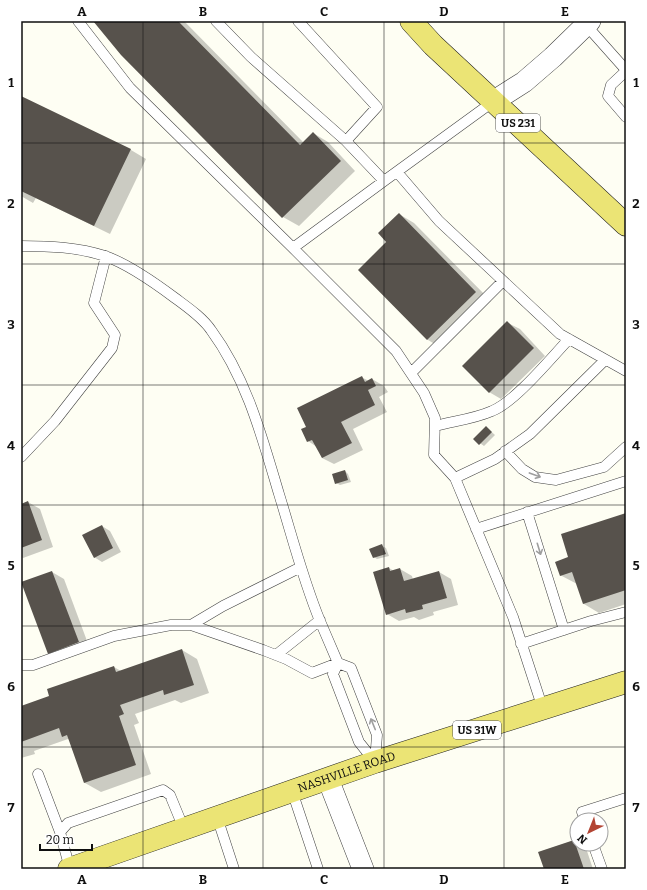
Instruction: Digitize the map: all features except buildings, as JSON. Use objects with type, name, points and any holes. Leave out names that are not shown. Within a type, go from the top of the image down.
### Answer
[{"type":"main road","name":"US 231","points":[[411,21],[626,225]]},
{"type":"main road","name":"NASHVILLE ROAD","points":[[69,869],[107,859],[217,817],[375,762],[626,682]]},
{"type":"street","points":[[494,101],[524,82],[553,57],[588,23]]},
{"type":"street","points":[[328,779],[363,869]]},
{"type":"lane","points":[[78,21],[130,88],[396,351],[411,373],[424,393],[436,418],[434,455],[455,478],[513,617],[543,709]]},
{"type":"lane","points":[[216,21],[251,57],[346,141],[384,181]]},
{"type":"lane","points":[[298,21],[377,107],[346,141]]},
{"type":"lane","points":[[588,23],[626,71],[611,85],[608,96],[626,117]]},
{"type":"lane","points":[[293,248],[494,101]]},
{"type":"lane","points":[[397,172],[439,221],[560,334],[626,371]]},
{"type":"lane","points":[[21,246],[46,246],[76,249],[106,256],[137,272],[165,290],[189,309],[210,329],[231,361],[255,415],[301,567],[320,620],[338,663],[333,674],[359,742],[375,762]]},
{"type":"lane","points":[[21,457],[56,421],[112,348],[115,335],[94,303],[106,256]]},
{"type":"lane","points":[[411,373],[503,281]]},
{"type":"lane","points":[[435,426],[476,417],[494,411],[524,386],[569,339]]},
{"type":"lane","points":[[455,478],[495,459],[530,434],[605,360]]},
{"type":"lane","points":[[505,451],[522,469],[535,477],[556,480],[604,467],[626,447]]},
{"type":"lane","points":[[476,529],[626,481]]},
{"type":"lane","points":[[527,512],[564,630]]},
{"type":"lane","points":[[191,625],[224,606],[301,567]]},
{"type":"lane","points":[[522,644],[626,612]]},
{"type":"lane","points":[[276,655],[320,620]]},
{"type":"lane","points":[[21,665],[33,665],[114,636],[171,625],[191,625],[276,655],[312,673],[338,663],[351,668],[377,735],[375,762]]},
{"type":"lane","points":[[344,702],[362,696]]},
{"type":"lane","points":[[38,774],[60,832],[69,869]]},
{"type":"lane","points":[[60,832],[68,823],[163,790],[170,795],[184,829]]},
{"type":"lane","points":[[292,792],[318,869]]},
{"type":"lane","points":[[582,812],[626,798]]},
{"type":"lane","points":[[217,817],[234,869]]},
{"type":"lane","points":[[596,852],[602,869]]}]
